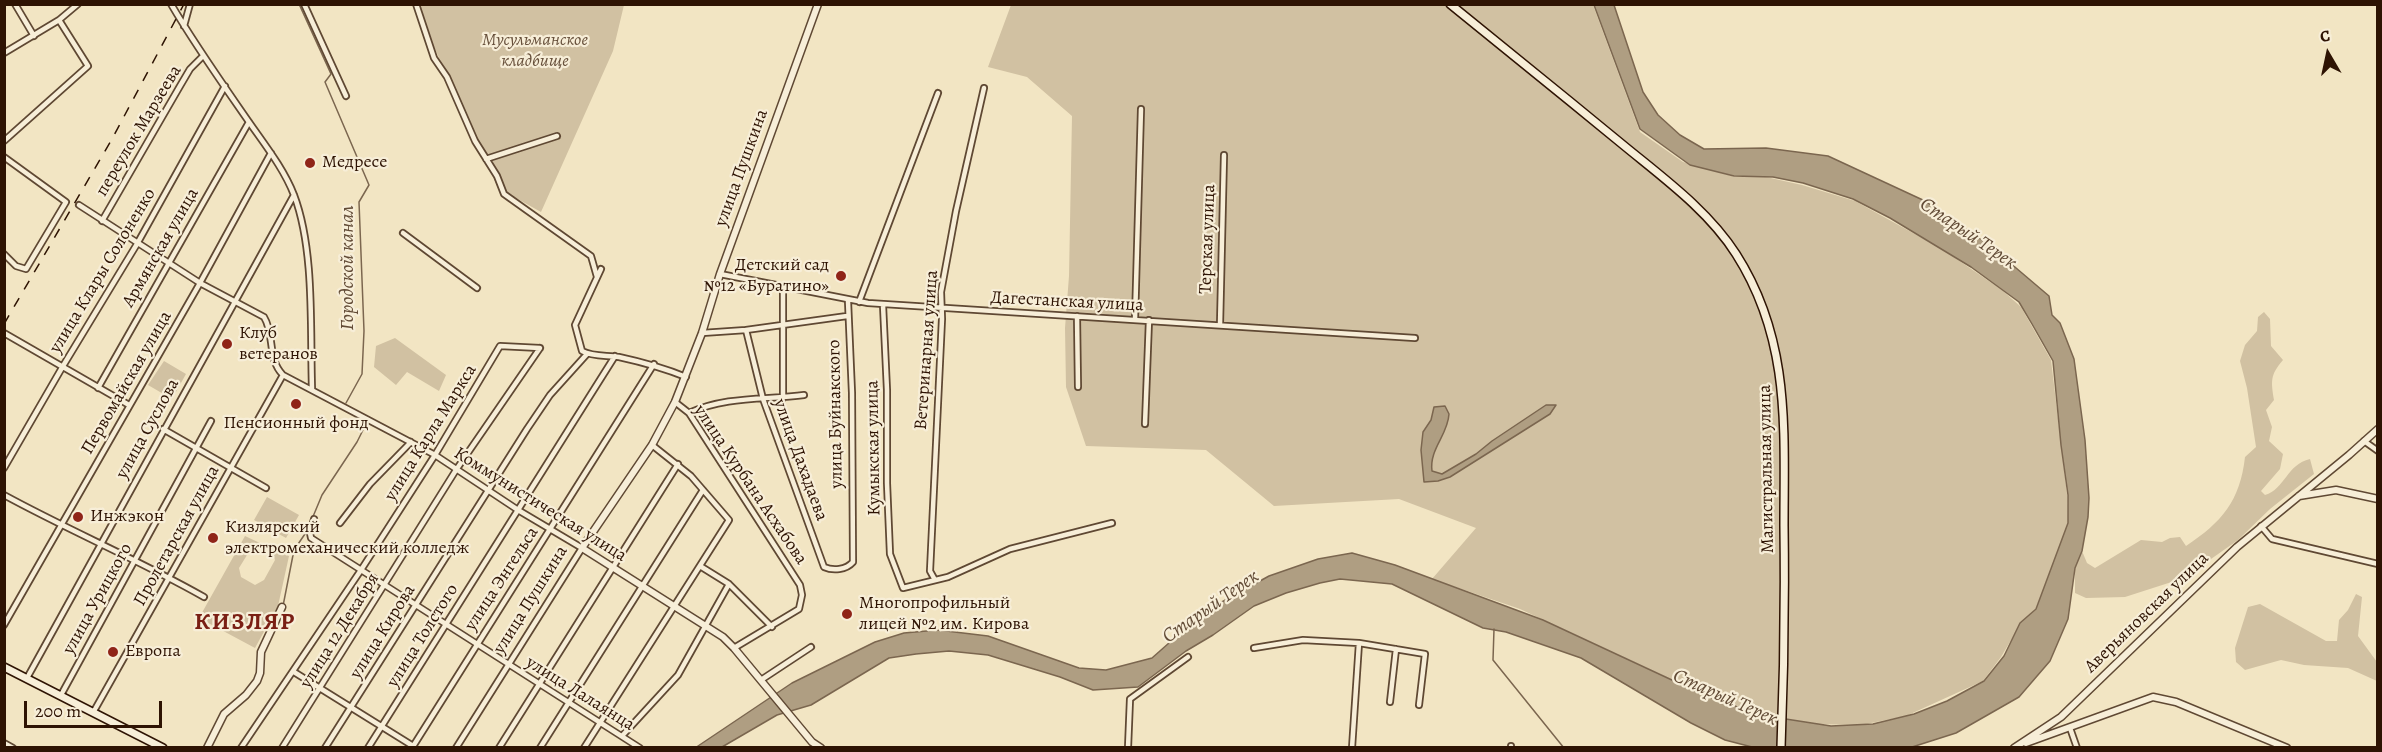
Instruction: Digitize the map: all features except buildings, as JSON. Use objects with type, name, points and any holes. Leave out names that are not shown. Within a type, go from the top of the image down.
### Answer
[{"type":"main road","name":"Магистральная улица","points":[[1450,4],[1671,184],[1723,236],[1746,271],[1768,326],[1781,380],[1785,577],[1781,747]]},
{"type":"main road","points":[[4,667],[164,747]]},
{"type":"street","points":[[15,4],[34,36]]},
{"type":"street","points":[[4,53],[59,20],[78,4]]},
{"type":"street","points":[[171,4],[202,57],[271,153],[294,195],[303,224],[307,254],[312,390]]},
{"type":"street","points":[[184,26],[190,4]]},
{"type":"street","points":[[304,4],[346,96]]},
{"type":"street","points":[[416,4],[434,57],[447,77],[475,141],[504,194],[591,256],[597,278]]},
{"type":"street","name":"улица Пушкина","points":[[456,747],[582,548],[652,445],[675,402],[702,333],[720,274],[818,4]]},
{"type":"street","points":[[4,141],[88,66],[59,20]]},
{"type":"street","name":"переулок Марзеева","points":[[102,221],[190,69],[202,57]]},
{"type":"street","name":"улица Клары Солоненко","points":[[4,468],[137,244],[225,86]]},
{"type":"street","name":"Ветеринарная улица","points":[[935,580],[930,572],[941,292],[956,211],[984,88]]},
{"type":"street","points":[[859,302],[939,93]]},
{"type":"street","points":[[1134,320],[1141,109]]},
{"type":"street","name":"Армянская улица","points":[[98,388],[249,122]]},
{"type":"street","points":[[486,159],[557,136]]},
{"type":"street","name":"Первомайская улица","points":[[4,625],[200,283],[271,153]]},
{"type":"street","name":"Терская улица","points":[[1220,325],[1224,155]]},
{"type":"street","points":[[4,157],[66,202],[26,269],[16,266],[4,254]]},
{"type":"street","name":"улица Суслова","points":[[27,678],[294,195]]},
{"type":"street","points":[[79,205],[200,283],[264,317],[273,359],[281,373]]},
{"type":"street","points":[[403,233],[477,288]]},
{"type":"street","points":[[601,269],[575,325],[582,351],[587,354],[615,356],[654,364],[686,377]]},
{"type":"street","name":"Дагестанская улица","points":[[720,274],[848,301],[1415,338]]},
{"type":"street","points":[[783,287],[783,398]]},
{"type":"street","name":"улица Буйнакского","points":[[848,301],[852,393],[853,562]]},
{"type":"street","name":"Кумыкская улица","points":[[883,304],[890,555],[903,588],[935,580]]},
{"type":"street","points":[[702,333],[746,330],[847,316]]},
{"type":"street","points":[[1077,316],[1078,387]]},
{"type":"street","points":[[1145,424],[1149,320]]},
{"type":"street","name":"улица Дахадаева","points":[[746,330],[762,399],[824,567],[830,570],[849,567],[853,562]]},
{"type":"street","points":[[4,333],[129,405]]},
{"type":"street","name":"улица Карла Маркса","points":[[241,747],[361,570],[435,455],[500,346],[540,348]]},
{"type":"street","name":"улица 12 Декабря","points":[[282,747],[456,470],[540,348]]},
{"type":"street","name":"улица Кирова","points":[[325,747],[416,606],[487,489],[550,395],[587,354]]},
{"type":"street","name":"улица Толстого","points":[[368,747],[615,356]]},
{"type":"street","name":"улица Энгельса","points":[[413,747],[654,364]]},
{"type":"street","name":"Коммунистическая улица","points":[[281,373],[435,455],[518,510],[551,528],[642,588],[723,637],[735,648],[810,744]]},
{"type":"street","name":"Пролетарская улица","points":[[94,711],[170,578],[281,373]]},
{"type":"street","points":[[689,413],[701,407],[734,400],[804,395]]},
{"type":"street","name":"улица Курбана Асхабова","points":[[675,402],[689,413],[800,585],[802,595],[799,609],[772,627]]},
{"type":"street","name":"улица Урицкого","points":[[61,695],[211,421]]},
{"type":"street","points":[[163,429],[266,488]]},
{"type":"street","name":"Аверьяновская улица","points":[[2014,747],[2061,717],[2261,526],[2378,429]]},
{"type":"street","points":[[2364,441],[2378,451]]},
{"type":"street","points":[[340,523],[369,484],[411,442]]},
{"type":"street","points":[[584,747],[729,520],[717,504],[678,464],[652,445]]},
{"type":"street","points":[[499,747],[678,464]]},
{"type":"street","points":[[540,747],[703,490]]},
{"type":"street","points":[[2298,496],[2336,490],[2378,499]]},
{"type":"street","points":[[4,495],[204,597]]},
{"type":"street","name":"улица Лалаянца","points":[[314,519],[309,533],[311,538],[640,747]]},
{"type":"street","points":[[935,580],[963,571],[1010,549],[1112,523]]},
{"type":"street","points":[[2261,526],[2272,539],[2378,564]]},
{"type":"street","points":[[700,566],[729,584],[772,627],[735,648]]},
{"type":"street","points":[[621,736],[678,675],[729,584]]},
{"type":"street","points":[[207,747],[224,714],[246,695],[257,681],[260,674],[261,652],[282,607]]},
{"type":"street","points":[[1254,648],[1303,640],[1359,643],[1425,654],[1419,705]]},
{"type":"street","points":[[1352,747],[1359,643]]},
{"type":"street","points":[[760,680],[811,647]]},
{"type":"street","points":[[1390,702],[1396,649]]},
{"type":"street","points":[[1128,747],[1130,699],[1188,657]]},
{"type":"street","points":[[294,672],[413,747]]},
{"type":"street","points":[[2014,747],[2143,700],[2165,698],[2287,747]]},
{"type":"street","points":[[2070,728],[2077,747]]},
{"type":"street","points":[[4,743],[13,747]]},
{"type":"street","points":[[810,744],[821,747]]},
{"type":"green space","name":"Мусульманское кладбище","points":[[415,5],[624,5],[613,51],[541,212],[498,188]]},
{"type":"green space","points":[[1011,5],[1593,5],[1640,132],[1683,162],[1735,177],[1766,177],[1802,185],[1855,201],[1942,249],[2002,290],[2021,307],[2051,360],[2067,494],[2068,526],[2036,608],[2021,623],[2001,657],[1983,681],[1906,716],[1861,725],[1813,724],[1763,714],[1705,695],[1520,609],[1432,579],[1476,528],[1399,499],[1274,506],[1206,450],[1086,446],[1066,387],[1065,328],[1069,276],[1072,116],[1027,77],[988,67]]},
{"type":"green space","points":[[2264,312],[2270,319],[2271,346],[2283,360],[2272,378],[2274,400],[2266,410],[2272,427],[2269,441],[2283,454],[2280,469],[2261,491],[2265,495],[2272,492],[2296,466],[2310,459],[2314,474],[2270,509],[2238,540],[2184,578],[2125,597],[2086,598],[2075,593],[2075,568],[2082,551],[2087,563],[2095,568],[2141,540],[2162,542],[2180,537],[2186,546],[2210,528],[2227,509],[2239,486],[2245,457],[2256,447],[2247,388],[2240,361],[2245,345],[2257,331],[2258,317]]},
{"type":"green space","points":[[395,338],[446,375],[439,391],[407,372],[396,385],[374,367],[376,346]]},
{"type":"green space","points":[[164,361],[186,374],[172,399],[148,385]]},
{"type":"green space","points":[[267,497],[299,515],[286,538],[254,520]]},
{"type":"green space","points":[[245,536],[262,544],[252,547],[239,568],[241,577],[255,585],[264,580],[275,560],[272,548],[289,556],[278,606],[255,648],[199,618]]},
{"type":"green space","points":[[2356,594],[2362,597],[2358,636],[2377,662],[2377,681],[2348,668],[2304,665],[2281,660],[2245,670],[2236,662],[2235,648],[2248,607],[2260,604],[2326,641],[2337,641],[2339,620],[2348,610]]},
{"type":"water","name":"Старый Терек","points":[[1594,5],[1614,5],[1643,92],[1658,115],[1680,135],[1704,149],[1766,148],[1828,156],[1925,201],[1989,245],[2049,296],[2052,315],[2060,323],[2074,359],[2085,440],[2088,517],[2082,551],[2075,568],[2068,619],[2050,661],[2019,697],[1956,733],[1909,748],[1752,747],[1725,740],[1691,723],[1581,658],[1506,632],[1483,628],[1392,584],[1340,579],[1286,593],[1254,606],[1186,651],[1138,687],[1093,690],[1060,677],[988,655],[949,651],[916,654],[889,658],[811,705],[777,715],[722,747],[695,748],[792,683],[875,642],[904,633],[938,630],[988,636],[1079,668],[1106,670],[1152,658],[1220,603],[1269,576],[1318,559],[1352,553],[1395,565],[1543,620],[1702,694],[1760,715],[1831,726],[1873,724],[1914,714],[1947,701],[1984,681],[2004,656],[2020,623],[2036,609],[2068,523],[2068,495],[2053,361],[2032,324],[2019,302],[1971,267],[1890,218],[1853,199],[1803,183],[1773,177],[1734,176],[1690,165],[1640,129]]},
{"type":"water","points":[[1546,405],[1556,405],[1550,414],[1450,477],[1424,482],[1421,450],[1423,432],[1431,420],[1434,407],[1445,406],[1449,414],[1446,429],[1432,463],[1432,471],[1442,474],[1476,454]]},
{"type":"waterway","name":"Городской канал","points":[[299,4],[331,74],[325,82],[369,185],[359,202],[364,331],[362,374],[346,403]]},
{"type":"waterway","points":[[283,606],[294,550],[307,531],[322,495],[357,442],[367,422]]},
{"type":"waterway","points":[[1494,629],[1493,660],[1564,748]]},
{"type":"railway","points":[[4,324],[112,139],[184,4]]},
{"type":"place","name":"Медресе","points":[[310,163]]},
{"type":"place","name":"Детский сад №12 «Буратино»","points":[[841,276]]},
{"type":"place","name":"Клуб ветеранов","points":[[227,344]]},
{"type":"place","name":"Пенсионный фонд","points":[[296,404]]},
{"type":"place","name":"Инжэкон","points":[[78,517]]},
{"type":"place","name":"Кизлярский электромеханический колледж","points":[[213,538]]},
{"type":"place","name":"Многопрофильный лицей №2 им. Кирова","points":[[847,614]]},
{"type":"place","name":"Европа","points":[[113,652]]},
{"type":"district","name":"КИЗЛЯР","points":[[245,623]]}]
